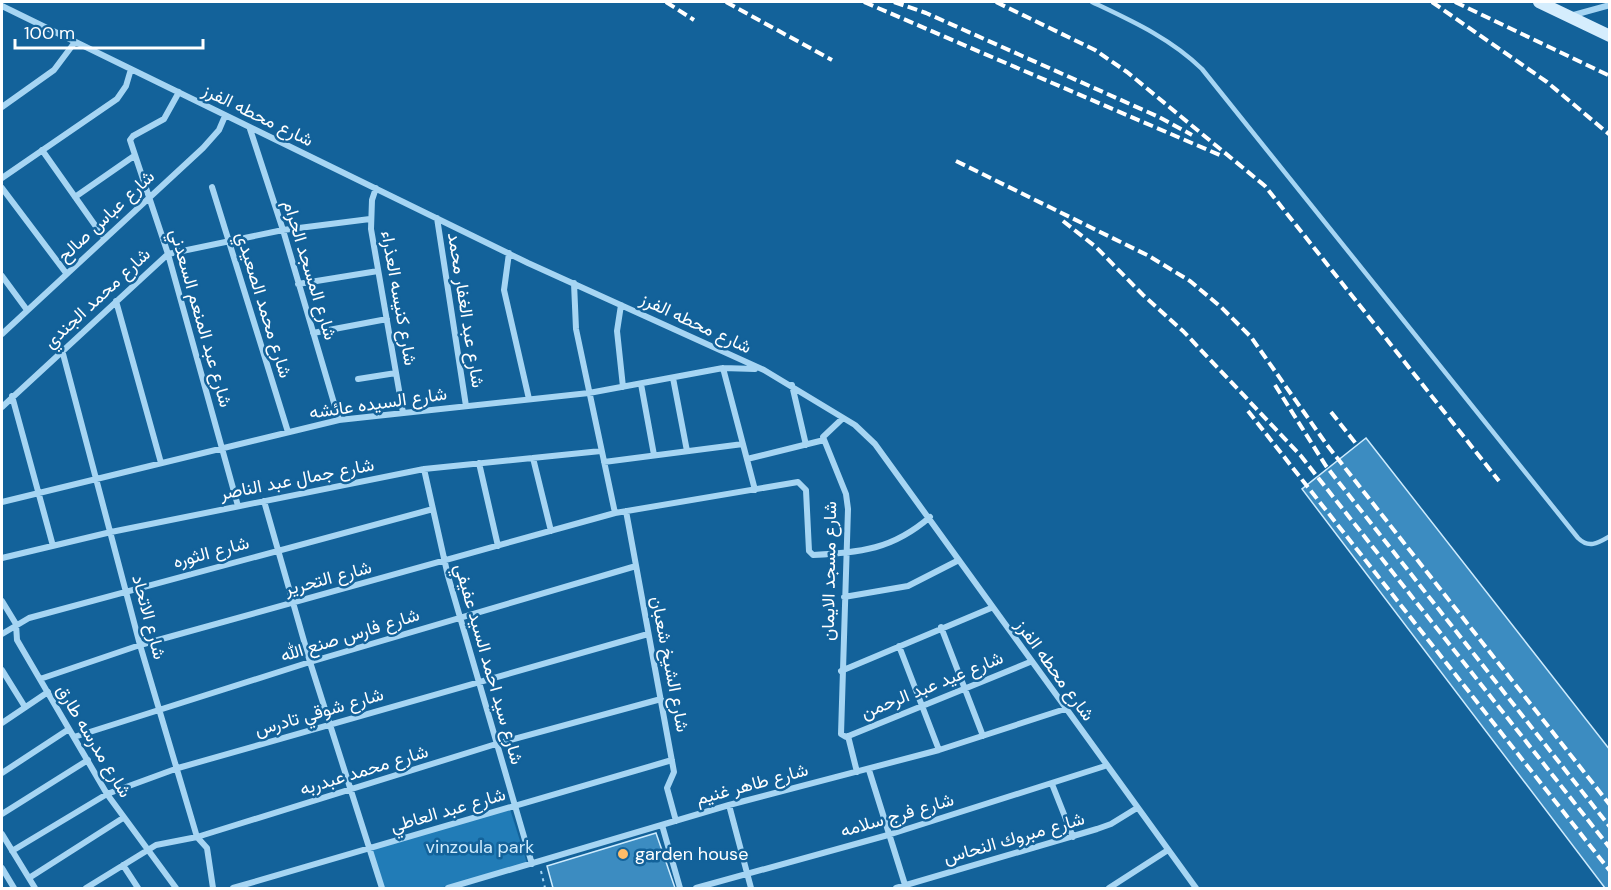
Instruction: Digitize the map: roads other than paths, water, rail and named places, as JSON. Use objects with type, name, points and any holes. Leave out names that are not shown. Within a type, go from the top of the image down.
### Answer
[{"type":"street","points":[[1539,2],[1610,36]]},
{"type":"street","points":[[1569,16],[1610,5]]},
{"type":"street","name":"شارع محطه الفرز","points":[[2,6],[250,129],[509,253],[764,370],[792,385],[863,431],[930,517],[991,608],[1196,888]]},
{"type":"street","points":[[2,107],[54,70],[75,42]]},
{"type":"street","points":[[2,178],[117,99],[126,86],[131,69]]},
{"type":"street","name":"شارع عبد المنعم السعدني","points":[[179,92],[164,119],[133,136],[130,140],[168,254],[238,506]]},
{"type":"street","name":"شارع عباس صالح","points":[[2,334],[203,148],[219,130],[225,116]]},
{"type":"street","name":"شارع المسجد الحرام","points":[[250,129],[283,230],[339,420]]},
{"type":"street","points":[[42,150],[104,238]]},
{"type":"street","points":[[75,197],[134,156]]},
{"type":"street","name":"شارع محمد الصعيدي","points":[[212,187],[288,432]]},
{"type":"street","name":"شارع كنيسه العذراء","points":[[376,188],[370,219],[403,413]]},
{"type":"street","points":[[2,189],[66,273]]},
{"type":"street","name":"شارع عبد الغفار محمد","points":[[436,218],[466,406]]},
{"type":"street","name":"شارع محمد الجندي","points":[[2,407],[168,254],[283,230],[370,219]]},
{"type":"street","points":[[509,253],[504,290],[529,399]]},
{"type":"street","points":[[298,284],[378,271]]},
{"type":"street","points":[[2,276],[27,310]]},
{"type":"street","points":[[574,283],[576,329],[615,513]]},
{"type":"street","points":[[116,301],[161,463]]},
{"type":"street","points":[[621,305],[617,331],[623,387]]},
{"type":"street","points":[[313,333],[387,319]]},
{"type":"street","name":"شارع الاتحاد","points":[[62,350],[140,645],[197,837],[207,848],[213,888]]},
{"type":"street","name":"شارع السيده عائشه","points":[[2,502],[339,420],[589,393],[723,368],[740,367],[764,370]]},
{"type":"street","points":[[723,368],[755,490]]},
{"type":"street","points":[[358,379],[396,373]]},
{"type":"street","points":[[674,378],[687,451]]},
{"type":"street","points":[[641,384],[654,455]]},
{"type":"street","points":[[792,385],[806,444]]},
{"type":"street","points":[[12,396],[53,546]]},
{"type":"street","points":[[747,459],[824,440],[824,433],[843,418]]},
{"type":"street","name":"شارع مسجد الايمان","points":[[824,440],[846,494],[848,509],[840,732],[847,736]]},
{"type":"street","points":[[604,462],[743,444]]},
{"type":"street","name":"شارع جمال عبد الناصر","points":[[2,558],[111,532],[424,469],[601,451]]},
{"type":"street","points":[[533,458],[551,531]]},
{"type":"street","points":[[479,463],[498,546]]},
{"type":"street","name":"شارع سيد احمد السيد عفيفي","points":[[424,469],[444,561],[460,618],[514,806],[535,863]]},
{"type":"street","name":"شارع التحرير","points":[[40,679],[140,645],[615,513],[798,482],[806,490],[810,553],[846,553]]},
{"type":"street","points":[[264,501],[292,603],[382,888]]},
{"type":"street","name":"شارع الثوره","points":[[2,634],[29,618],[433,509]]},
{"type":"street","name":"شارع الشيخ شعبان","points":[[626,511],[672,759],[674,772],[667,788],[675,821]]},
{"type":"street","points":[[846,553],[887,545],[906,536],[930,517]]},
{"type":"street","points":[[844,597],[908,586],[959,560]]},
{"type":"street","name":"شارع فارس صنع الله","points":[[74,737],[160,712],[310,662],[636,566]]},
{"type":"street","name":"شارع مدرسه طارق","points":[[2,601],[16,624],[17,640],[107,794],[176,888]]},
{"type":"street","points":[[841,671],[941,627],[991,608]]},
{"type":"street","points":[[941,627],[983,736]]},
{"type":"street","name":"شارع شوقي تادرس","points":[[12,851],[107,794],[178,768],[648,634]]},
{"type":"street","points":[[899,646],[924,705],[939,750]]},
{"type":"street","name":"شارع عيد عبد الرحمن","points":[[847,736],[1030,662]]},
{"type":"street","points":[[2,670],[26,707]]},
{"type":"street","points":[[2,723],[48,692]]},
{"type":"street","name":"شارع محمد عبدربه","points":[[90,887],[164,841],[197,837],[496,744],[661,699]]},
{"type":"street","name":"شارع طاهر غنيم","points":[[448,888],[729,805],[939,750],[1065,709]]},
{"type":"street","points":[[2,773],[69,729]]},
{"type":"street","points":[[847,736],[857,772]]},
{"type":"street","name":"شارع عبد العاطي","points":[[233,888],[672,759]]},
{"type":"street","points":[[2,814],[87,760]]},
{"type":"street","name":"شارع فرج سلامه","points":[[696,888],[888,835],[1105,766]]},
{"type":"street","points":[[869,770],[905,887]]},
{"type":"street","points":[[1052,784],[1073,837]]},
{"type":"street","points":[[729,805],[752,888]]},
{"type":"street","name":"شارع مبروك النحاس","points":[[896,888],[1073,837],[1111,824],[1137,808]]},
{"type":"street","points":[[29,878],[123,818]]},
{"type":"street","points":[[662,825],[680,888]]},
{"type":"street","points":[[2,834],[35,888]]},
{"type":"street","points":[[1109,888],[1168,850]]},
{"type":"street","points":[[123,865],[138,888]]},
{"type":"street","points":[[2,868],[14,888]]},
{"type":"lane","points":[[1092,2],[1161,35],[1202,69],[1578,538],[1587,545],[1593,545],[1610,536]]},
{"type":"railway","points":[[666,2],[694,20]]},
{"type":"railway","points":[[726,2],[832,60]]},
{"type":"railway","points":[[864,2],[1222,156]]},
{"type":"railway","points":[[894,2],[926,13],[1159,117],[1192,135]]},
{"type":"railway","points":[[996,2],[1095,50],[1127,72],[1265,186],[1499,481]]},
{"type":"railway","points":[[1432,2],[1547,82],[1610,135]]},
{"type":"railway","points":[[1455,2],[1610,76]]},
{"type":"railway","points":[[956,161],[1149,256],[1190,281],[1221,307],[1251,337],[1327,445],[1610,805]]},
{"type":"railway","points":[[1063,221],[1096,247],[1143,295],[1183,331],[1301,456],[1610,848]]},
{"type":"railway","points":[[1275,385],[1326,466],[1610,827]]},
{"type":"railway","points":[[1248,411],[1610,871]]},
{"type":"railway","points":[[1331,412],[1357,445]]},
{"type":"place","name":"garden house","points":[[623,854]]},
{"type":"park label","name":"vinzoula park","points":[[480,847]]}]
